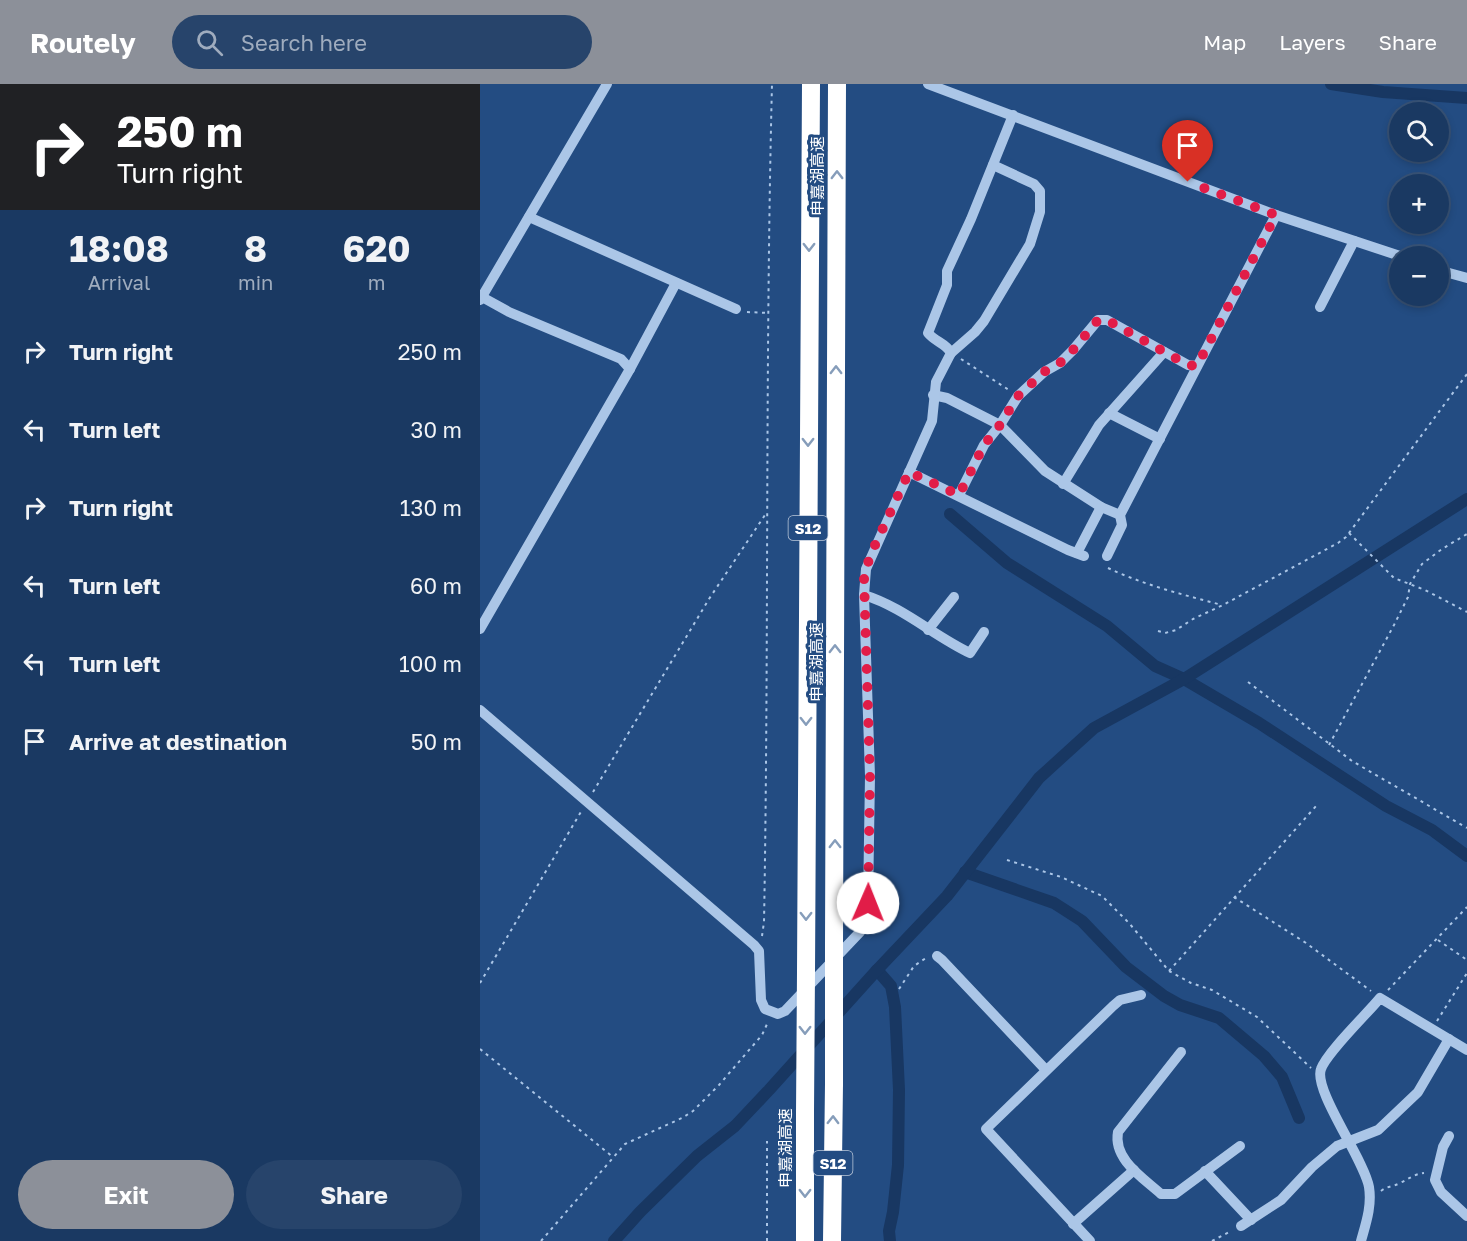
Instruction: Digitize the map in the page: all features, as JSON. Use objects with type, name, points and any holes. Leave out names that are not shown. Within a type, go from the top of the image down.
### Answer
[{"type":"highway","name":"申嘉湖高速","points":[[805,1241],[811,84]]},
{"type":"highway","name":"申嘉湖高速","points":[[832,1241],[837,86]]},
{"type":"street","points":[[607,84],[481,299],[621,359],[630,369]]},
{"type":"street","points":[[928,84],[1276,215],[1389,252]]},
{"type":"street","points":[[951,353],[947,346],[933,339],[928,333],[947,285],[947,271],[1013,115]]},
{"type":"street","points":[[480,710],[754,945],[759,951],[761,1000],[765,1009],[778,1014],[785,1011],[866,924],[870,776],[864,577],[870,556],[932,421],[936,382],[951,353],[984,321],[1030,244],[1040,212],[1040,191],[1034,184],[993,165]]},
{"type":"street","points":[[1107,556],[1122,525],[1120,515],[1276,215]]},
{"type":"street","points":[[529,217],[736,309]]},
{"type":"street","points":[[1320,307],[1354,241]]},
{"type":"street","points":[[1449,273],[1467,278]]},
{"type":"street","points":[[480,629],[630,369],[676,283]]},
{"type":"street","points":[[959,495],[984,445],[1018,396],[1044,372],[1060,363],[1098,320],[1107,320],[1188,365],[1197,366]]},
{"type":"street","points":[[1063,484],[1109,413],[1164,352]]},
{"type":"street","points":[[933,395],[947,398],[1000,425],[1044,471],[1101,507],[1120,515]]},
{"type":"street","points":[[1109,413],[1160,439]]},
{"type":"street","points":[[909,472],[1080,555],[1101,507]]},
{"type":"street","points":[[864,595],[897,609],[928,630],[970,653],[984,632]]},
{"type":"street","points":[[928,630],[954,597]]},
{"type":"street","points":[[937,956],[1046,1070]]},
{"type":"street","points":[[1089,1241],[986,1129],[1113,1006],[1120,1000],[1141,995]]},
{"type":"street","points":[[1361,1241],[1369,1208],[1368,1185],[1350,1141],[1320,1082],[1321,1069],[1380,998],[1467,1050]]},
{"type":"street","points":[[1241,1226],[1281,1200],[1312,1167],[1337,1146],[1378,1130],[1418,1092],[1449,1039]]},
{"type":"street","points":[[1181,1052],[1118,1131],[1116,1144],[1120,1154],[1161,1194],[1174,1194],[1240,1146]]},
{"type":"street","points":[[1449,1136],[1443,1147],[1435,1180],[1441,1192],[1467,1216]]},
{"type":"street","points":[[1073,1224],[1134,1170]]},
{"type":"street","points":[[1205,1171],[1251,1220]]},
{"type":"path","points":[[759,951],[764,922],[772,84]]},
{"type":"path","points":[[736,309],[769,313]]},
{"type":"path","points":[[951,353],[1018,396]]},
{"type":"path","points":[[1158,631],[1166,633],[1176,630],[1338,543],[1349,533],[1467,374]]},
{"type":"path","points":[[480,983],[709,599],[768,511]]},
{"type":"path","points":[[1349,533],[1394,578],[1467,612]]},
{"type":"path","points":[[1329,745],[1394,625],[1408,597],[1410,584],[1422,564],[1467,534]]},
{"type":"path","points":[[1080,555],[1140,582],[1223,605]]},
{"type":"path","points":[[1248,682],[1352,761],[1467,828]]},
{"type":"path","points":[[1169,971],[1317,805]]},
{"type":"path","points":[[1007,860],[1061,877],[1102,896],[1129,923],[1169,971],[1191,983],[1212,990],[1257,1017],[1320,1075]]},
{"type":"path","points":[[1234,897],[1306,943],[1380,998],[1467,907]]},
{"type":"path","points":[[1437,939],[1467,960]]},
{"type":"path","points":[[899,989],[914,966],[929,957],[937,956]]},
{"type":"path","points":[[1432,1029],[1467,973]]},
{"type":"path","points":[[542,1241],[625,1144],[693,1111],[762,1035],[772,1012]]},
{"type":"path","points":[[480,1049],[613,1157]]},
{"type":"path","points":[[767,1141],[767,1241]]},
{"type":"path","points":[[1369,1200],[1387,1186],[1397,1185],[1416,1173],[1436,1173]]},
{"type":"path","points":[[1212,1241],[1241,1226]]},
{"type":"waterway","points":[[1331,84],[1383,92],[1467,98]]},
{"type":"waterway","points":[[614,1241],[697,1156],[735,1126],[769,1090],[947,896],[1039,778],[1094,728],[1184,679],[1467,499]]},
{"type":"waterway","points":[[950,514],[1007,563],[1107,626],[1155,666],[1184,679],[1259,723],[1386,806],[1432,830],[1467,856]]},
{"type":"waterway","points":[[965,872],[1054,903],[1082,921],[1126,967],[1164,996],[1180,1005],[1219,1018],[1264,1056],[1282,1077],[1299,1118]]},
{"type":"waterway","points":[[877,970],[891,986],[895,1007],[899,1090],[898,1165],[889,1231],[890,1241]]},
{"type":"route","points":[[868,903],[870,776],[864,577],[870,556],[909,472],[959,495],[984,445],[1018,396],[1044,372],[1060,363],[1098,320],[1107,320],[1188,365],[1197,366],[1276,215],[1188,182]]}]
